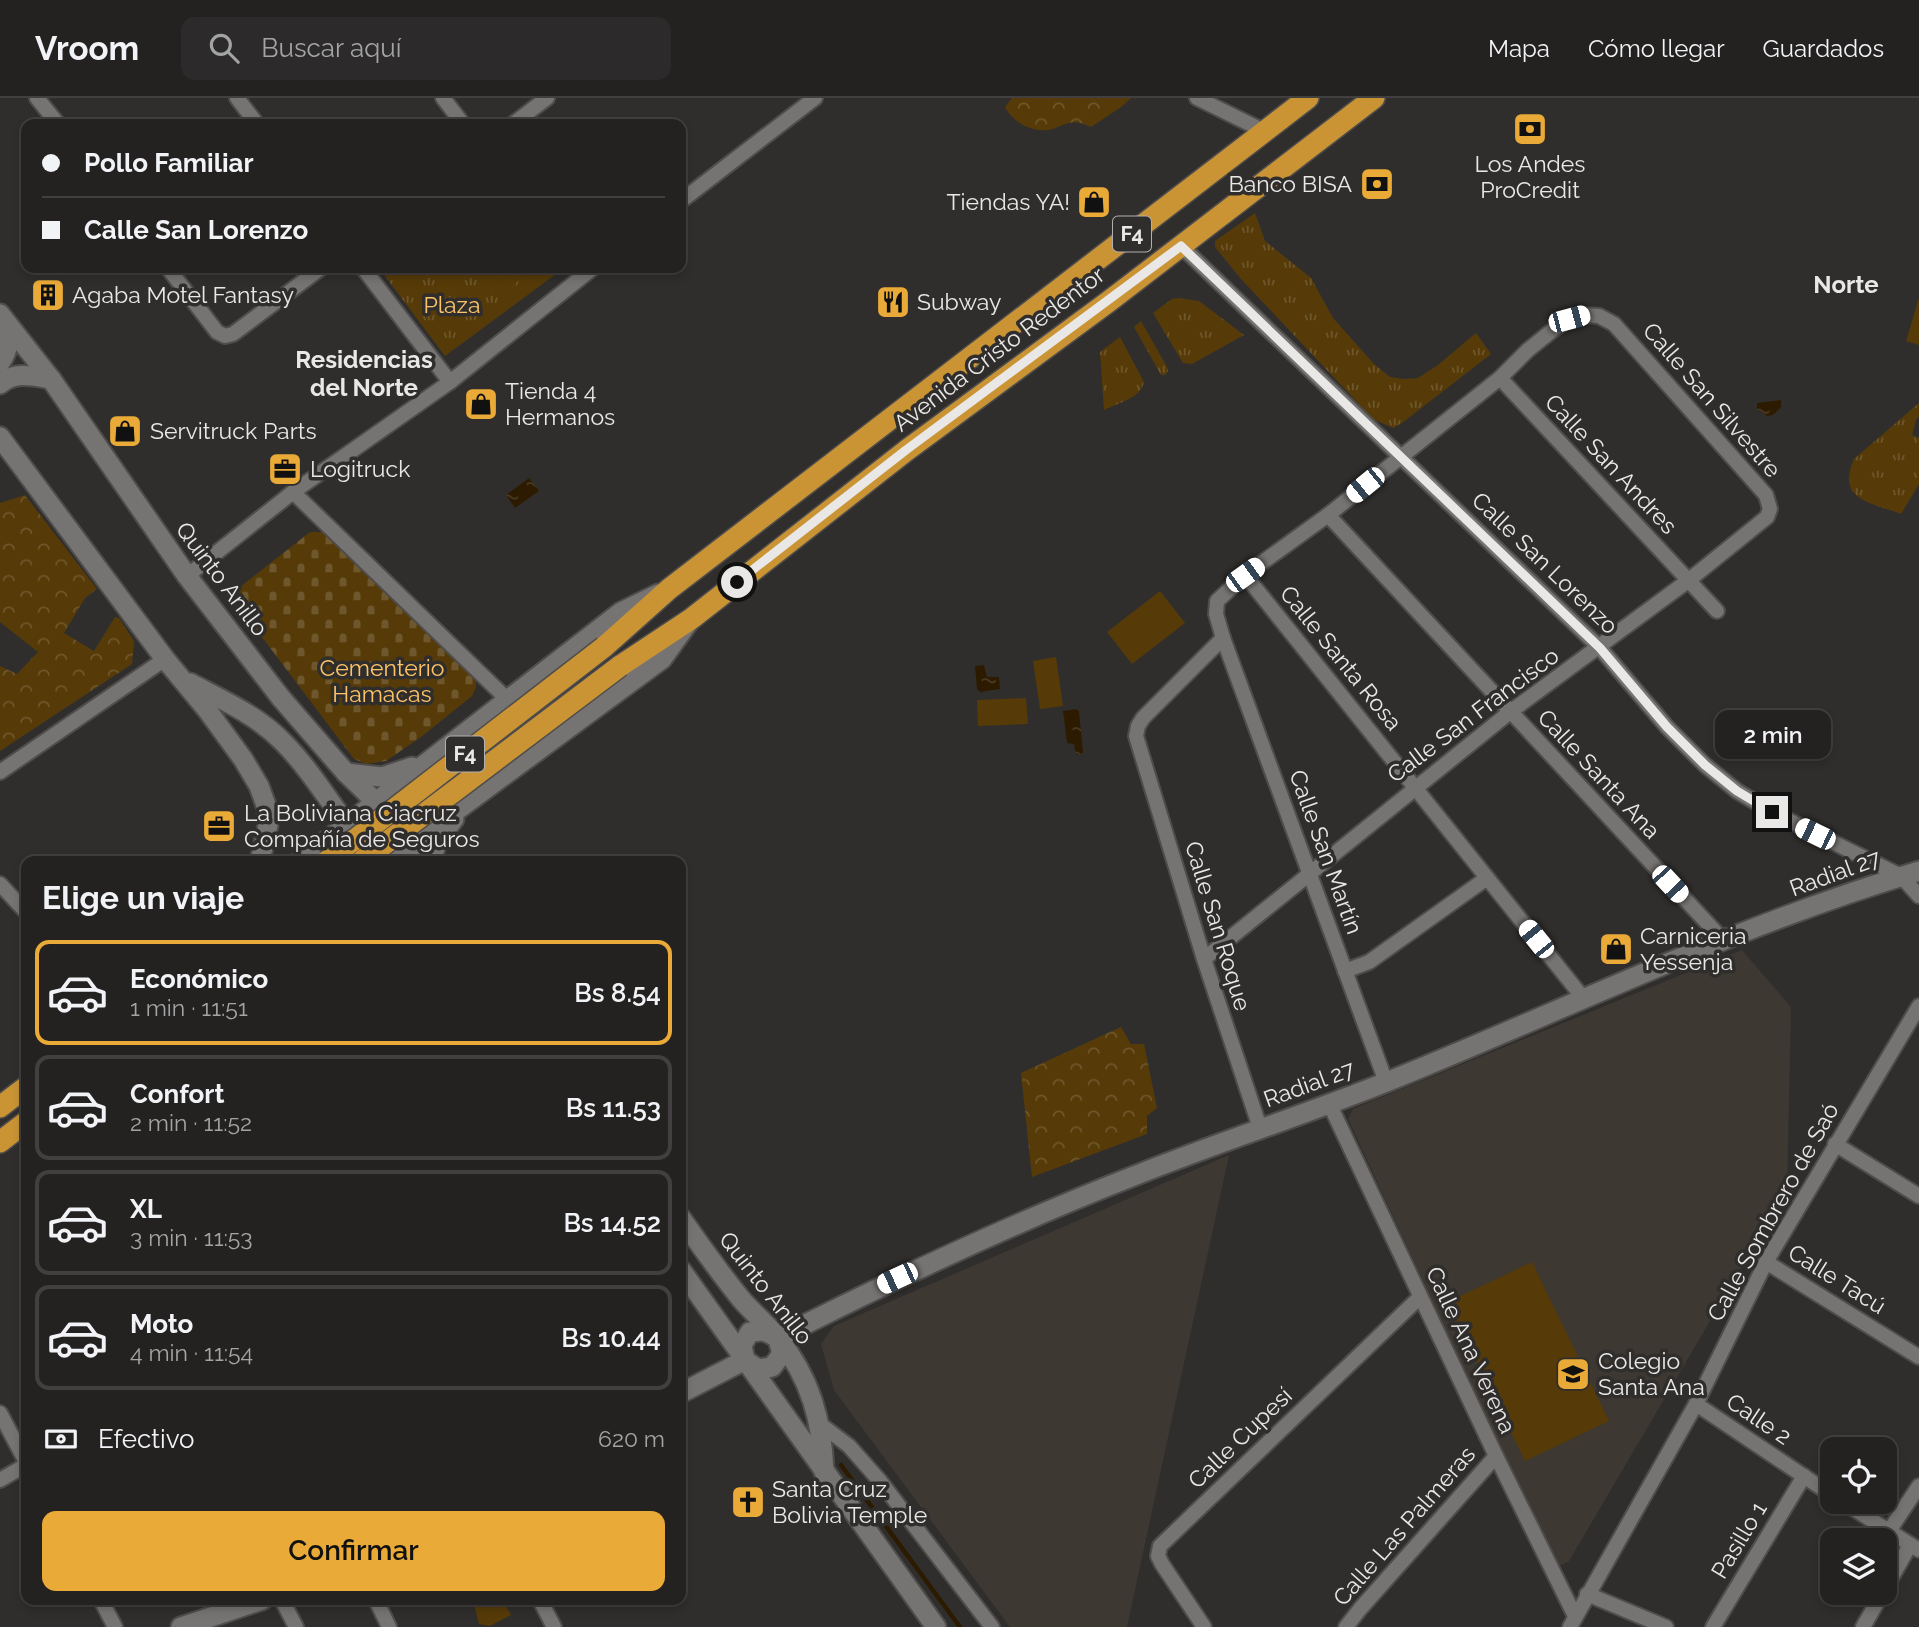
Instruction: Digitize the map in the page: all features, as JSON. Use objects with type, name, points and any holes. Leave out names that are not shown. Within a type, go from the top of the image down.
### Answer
[{"type":"highway","name":"Avenida Cristo Redentor","points":[[315,856],[604,647],[669,589],[1308,98]]},
{"type":"highway","name":"Avenida Cristo Redentor","points":[[367,856],[620,666],[691,619],[906,450],[1181,246],[1374,98]]},
{"type":"highway","points":[[0,1107],[21,1091]]},
{"type":"highway","points":[[0,1142],[21,1126]]},
{"type":"main road","points":[[0,363],[8,351],[9,337],[2,316]]},
{"type":"main road","name":"Quinto Anillo","points":[[2,316],[51,379],[187,576],[281,698],[376,802],[415,853]]},
{"type":"main road","points":[[0,384],[19,375],[51,379]]},
{"type":"main road","points":[[0,437],[243,759],[259,786],[267,808],[268,825],[261,856]]},
{"type":"main road","name":"Avenida Cristo Redentor","points":[[314,856],[346,824],[621,612],[669,589]]},
{"type":"main road","name":"Avenida Cristo Redentor","points":[[415,853],[471,800],[662,659],[691,619]]},
{"type":"main road","points":[[180,678],[247,713],[282,740],[302,763],[368,856]]},
{"type":"main road","points":[[346,772],[382,777],[435,757]]},
{"type":"main road","points":[[435,757],[414,786],[415,807],[425,813],[436,814],[471,800]]},
{"type":"main road","points":[[433,856],[439,840],[471,800]]},
{"type":"main road","points":[[316,856],[328,848],[346,846],[357,856]]},
{"type":"main road","name":"Radial 27","points":[[745,1360],[742,1345],[750,1332],[764,1331],[778,1338],[874,1289],[988,1236],[1118,1182],[1386,1082],[1724,941],[1859,889],[1910,874]]},
{"type":"main road","name":"Quinto Anillo","points":[[686,1225],[741,1298],[778,1338],[809,1391],[823,1436],[824,1472]]},
{"type":"main road","points":[[686,1277],[936,1627]]},
{"type":"main road","points":[[745,1360],[758,1369],[772,1367],[782,1353],[778,1338]]},
{"type":"main road","points":[[686,1390],[745,1360]]},
{"type":"main road","points":[[182,1627],[247,1605]]},
{"type":"street","points":[[37,98],[54,119]]},
{"type":"street","points":[[237,98],[253,119]]},
{"type":"street","points":[[443,98],[459,119]]},
{"type":"street","points":[[520,119],[547,98]]},
{"type":"street","points":[[686,197],[815,98]]},
{"type":"street","points":[[1197,98],[1264,131]]},
{"type":"street","name":"Calle San Lorenzo","points":[[1181,246],[1600,648],[1667,727],[1705,765],[1737,791],[1772,812],[1910,874]]},
{"type":"street","points":[[172,273],[217,332],[225,336],[233,334],[314,273]]},
{"type":"street","points":[[367,273],[450,382]]},
{"type":"street","points":[[187,576],[293,492],[450,382],[581,273]]},
{"type":"street","name":"Calle San Silvestre","points":[[1500,379],[1528,350],[1569,319],[1586,315],[1599,316],[1614,324],[1766,495],[1770,509]]},
{"type":"street","points":[[1245,575],[1328,515],[1500,379]]},
{"type":"street","name":"Calle San Andres","points":[[1500,379],[1717,611]]},
{"type":"street","points":[[293,492],[508,700]]},
{"type":"street","name":"Calle San Francisco","points":[[1203,960],[1510,712],[1600,648],[1761,523],[1770,509]]},
{"type":"street","name":"Calle Santa Ana","points":[[1328,515],[1724,941]]},
{"type":"street","name":"Calle San Martín","points":[[1245,575],[1217,601],[1216,614],[1386,1082]]},
{"type":"street","name":"Calle Santa Rosa","points":[[1245,575],[1584,999]]},
{"type":"street","name":"Calle San Roque","points":[[1223,638],[1143,718],[1136,736],[1203,960],[1260,1128]]},
{"type":"street","points":[[0,772],[165,659]]},
{"type":"street","points":[[1910,874],[1919,896]]},
{"type":"street","points":[[1345,971],[1369,962],[1487,878]]},
{"type":"street","points":[[0,884],[21,907]]},
{"type":"street","name":"Calle Sombrero de Saó","points":[[1573,1621],[1696,1404],[1766,1262],[1919,1006]]},
{"type":"street","name":"Calle Ana Verena","points":[[1329,1103],[1573,1621]]},
{"type":"street","points":[[1835,1144],[1919,1196]]},
{"type":"street","name":"Calle Tacú","points":[[1766,1262],[1919,1357]]},
{"type":"street","name":"Calle Cupesí","points":[[1204,1627],[1162,1564],[1158,1556],[1160,1546],[1420,1297]]},
{"type":"street","name":"Calle 2","points":[[1696,1404],[1820,1487]]},
{"type":"street","points":[[0,1413],[21,1453]]},
{"type":"street","points":[[820,1424],[849,1446],[880,1481],[992,1627]]},
{"type":"street","name":"Calle Las Palmeras","points":[[1346,1627],[1496,1455]]},
{"type":"street","points":[[0,1480],[21,1466]]},
{"type":"street","name":"Pasillo 1","points":[[1713,1627],[1804,1476]]},
{"type":"street","points":[[1891,1528],[1919,1486]]},
{"type":"street","points":[[1862,1514],[1884,1528]]},
{"type":"street","points":[[1897,1536],[1915,1547],[1897,1573]]},
{"type":"street","points":[[1587,1594],[1666,1627]]},
{"type":"street","points":[[104,1605],[116,1627]]},
{"type":"street","points":[[285,1605],[296,1627]]},
{"type":"street","points":[[378,1605],[389,1627]]},
{"type":"street","points":[[543,1605],[554,1627]]},
{"type":"street","points":[[1863,1627],[1876,1605]]},
{"type":"shaded area","name":"Colegio Santa Ana","points":[[1742,950],[1791,1007],[1787,1190],[1569,1561],[1559,1566],[1552,1558],[1348,1119],[1353,1109]]},
{"type":"shaded area","points":[[1229,1155],[1127,1627],[1010,1627],[834,1390],[821,1344],[834,1326]]},
{"type":"green space","points":[[1012,98],[1131,98],[1091,127],[1072,122],[1053,129],[1039,130],[1025,126],[1013,118],[1005,107]]},
{"type":"green space","points":[[1255,213],[1265,241],[1311,278],[1333,318],[1374,364],[1390,377],[1418,378],[1476,333],[1491,354],[1393,428],[1373,419],[1241,279],[1215,247],[1215,241]]},
{"type":"green space","name":"Plaza","points":[[383,273],[557,273],[445,356]]},
{"type":"green space","points":[[493,273],[529,273],[506,290]]},
{"type":"green space","points":[[1919,298],[1919,345],[1906,341]]},
{"type":"green space","points":[[1172,299],[1199,301],[1244,335],[1192,364],[1183,363],[1153,313]]},
{"type":"green space","points":[[1141,321],[1167,367],[1165,375],[1161,375],[1134,327]]},
{"type":"green space","points":[[1120,337],[1144,382],[1134,396],[1104,410],[1100,352]]},
{"type":"green space","points":[[1919,403],[1919,416],[1912,435],[1919,438],[1919,484],[1901,514],[1859,497],[1849,483],[1850,473],[1854,459]]},
{"type":"green space","points":[[25,495],[97,589],[85,598],[64,633],[94,651],[115,617],[119,618],[134,641],[132,664],[0,751],[0,666],[17,674],[38,652],[0,622],[0,503]]},
{"type":"green space","name":"Cementerio Hamacas","points":[[310,532],[322,532],[475,677],[476,687],[472,696],[386,761],[366,764],[354,759],[237,604],[235,596],[240,587]]},
{"type":"green space","points":[[1160,591],[1185,623],[1132,664],[1107,632]]},
{"type":"green space","points":[[1056,657],[1063,706],[1040,709],[1033,661]]},
{"type":"green space","points":[[1026,698],[1028,724],[978,726],[977,700]]},
{"type":"green space","points":[[1121,1027],[1131,1044],[1144,1044],[1157,1108],[1147,1116],[1147,1134],[1032,1177],[1021,1073]]},
{"type":"green space","points":[[1532,1262],[1609,1421],[1525,1461],[1448,1302]]},
{"type":"green space","points":[[474,1605],[506,1605],[511,1615],[490,1626],[479,1624]]},
{"type":"water","points":[[1781,400],[1781,407],[1773,415],[1767,416],[1757,409],[1757,403]]},
{"type":"water","points":[[529,478],[539,491],[515,508],[506,495]]},
{"type":"water","points":[[984,665],[987,677],[999,677],[1000,689],[980,692],[977,689],[975,666]]},
{"type":"water","points":[[1063,711],[1079,711],[1083,753],[1076,755],[1074,744],[1067,743]]},
{"type":"waterway","points":[[841,1465],[960,1627]]},
{"type":"place","name":"Los Andes ProCredit","points":[[1530,129]]},
{"type":"place","name":"Banco BISA","points":[[1377,184]]},
{"type":"place","name":"Tiendas YA!","points":[[1094,202]]},
{"type":"place","name":"Agaba Motel Fantasy","points":[[48,295]]},
{"type":"place","name":"Subway","points":[[893,302]]},
{"type":"place","name":"Tienda 4 Hermanos","points":[[481,404]]},
{"type":"place","name":"Servitruck Parts","points":[[125,431]]},
{"type":"place","name":"Logitruck","points":[[285,469]]},
{"type":"place","name":"La Boliviana Ciacruz Compañía de Seguros","points":[[219,826]]},
{"type":"place","name":"Carniceria Yessenja","points":[[1616,949]]},
{"type":"place","name":"Colegio Santa Ana","points":[[1573,1374]]},
{"type":"place","name":"Santa Cruz Bolivia Temple","points":[[748,1502]]},
{"type":"district","name":"Norte","points":[[1846,285]]},
{"type":"district","name":"Residencias del Norte","points":[[364,374]]},
{"type":"route","points":[[737,582],[906,450],[1181,246],[1600,648],[1667,727],[1705,765],[1737,791],[1772,812]]}]
